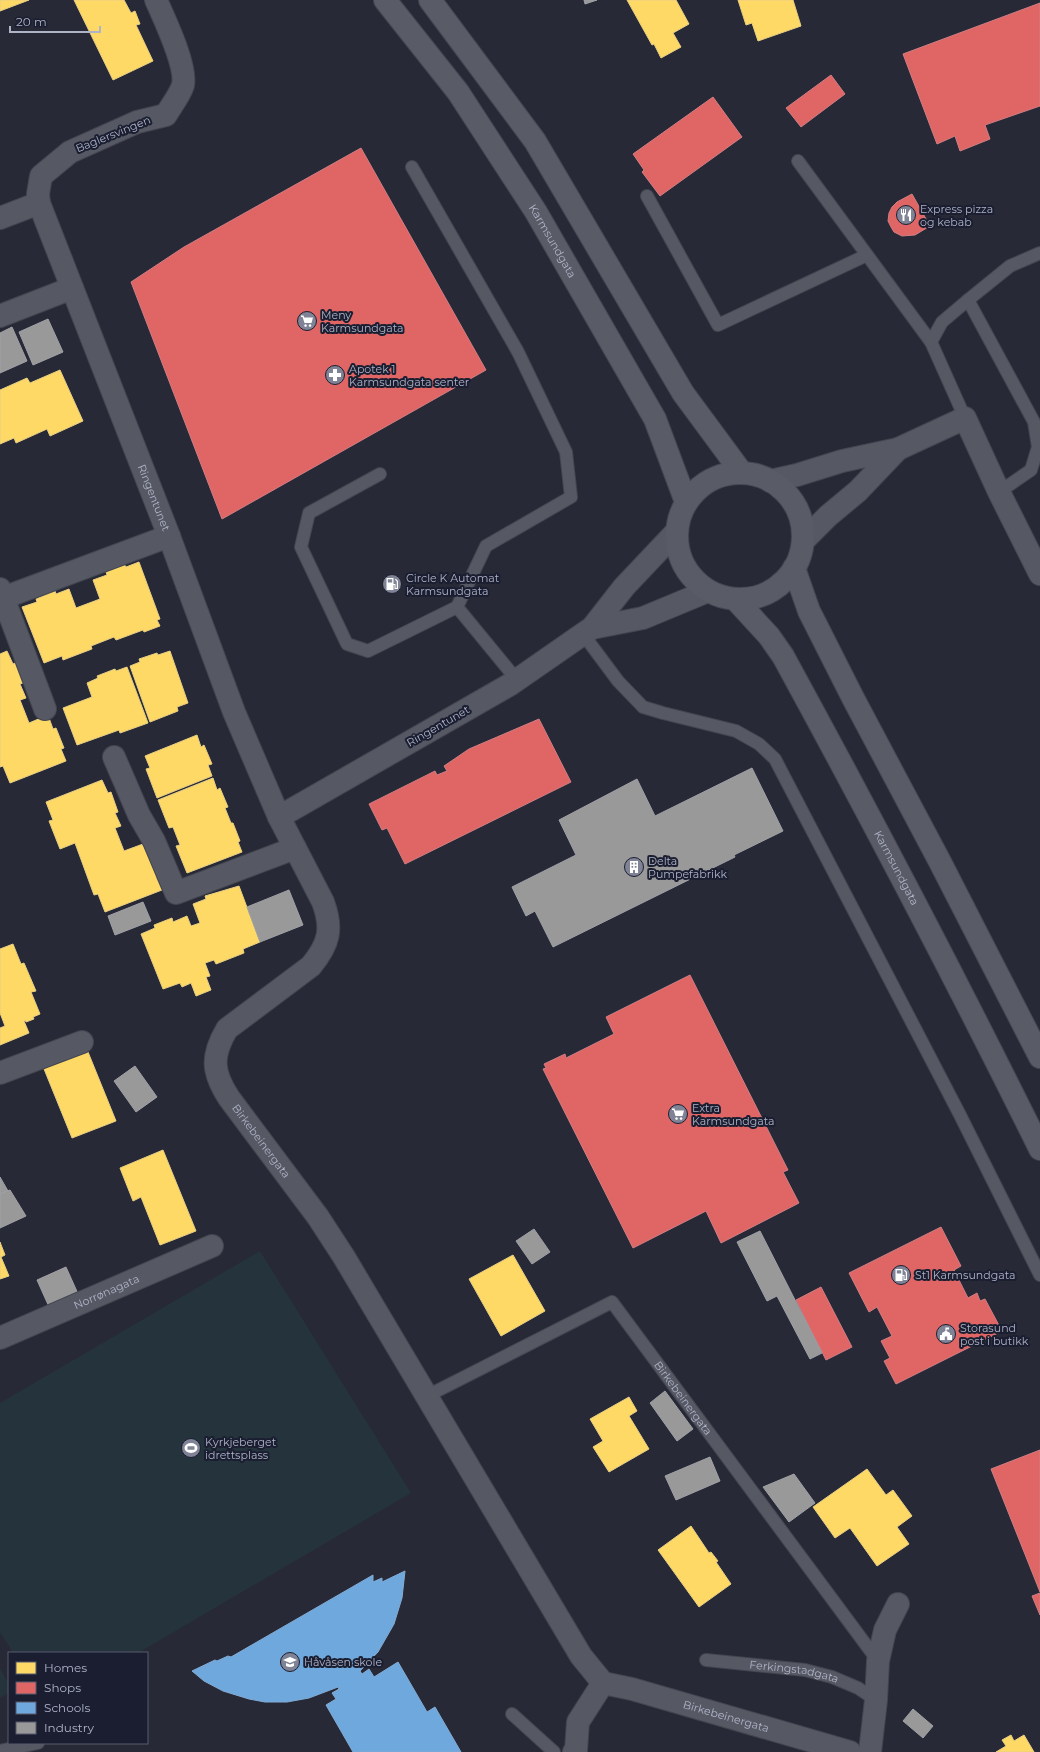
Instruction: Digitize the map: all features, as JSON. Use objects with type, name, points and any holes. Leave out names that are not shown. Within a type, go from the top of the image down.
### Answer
[{"type":"main road","name":"Karmsundgata","points":[[385,0],[458,92],[536,212],[655,419],[686,502]]},
{"type":"main road","points":[[430,0],[482,67],[535,142],[683,393],[742,473]]},
{"type":"main road","points":[[742,473],[770,481],[782,489],[796,508],[802,526],[803,541],[800,556],[794,568],[785,580],[762,596],[748,599],[735,599],[722,597],[708,591],[695,581],[685,568],[680,555],[677,531],[680,516],[686,502],[695,492],[710,481],[728,474],[742,473]]},
{"type":"main road","points":[[794,568],[809,611],[853,698],[940,860],[1040,1057]]},
{"type":"main road","name":"Karmsundgata","points":[[735,599],[769,636],[787,663],[858,793],[943,955],[1040,1149]]},
{"type":"street","name":"Baglersvingen","points":[[41,176],[70,152],[138,122],[166,115],[182,86],[184,78],[182,63],[156,0]]},
{"type":"street","name":"Ringentunet","points":[[41,176],[38,194],[39,203],[169,536],[234,712],[279,817],[323,902]]},
{"type":"street","points":[[0,218],[39,203]]},
{"type":"street","points":[[0,316],[72,288]]},
{"type":"street","points":[[770,481],[797,475],[842,461],[898,449],[965,418],[999,492],[1040,574]]},
{"type":"street","points":[[803,541],[828,516],[858,491],[898,449]]},
{"type":"street","name":"Ringentunet","points":[[279,817],[517,680],[587,631],[624,587],[677,531]]},
{"type":"street","points":[[44,709],[2,593],[169,536]]},
{"type":"street","name":"Ringentunet","points":[[587,631],[643,618],[708,591]]},
{"type":"street","points":[[114,757],[139,815],[154,841],[176,893],[294,848]]},
{"type":"street","name":"Birkebeinergata","points":[[323,902],[328,916],[329,933],[320,954],[303,973],[227,1029],[219,1043],[215,1057],[216,1072],[220,1084],[318,1218],[344,1257],[581,1656],[603,1683],[632,1689],[850,1752]]},
{"type":"street","points":[[0,1073],[82,1042]]},
{"type":"street","name":"Norrønagata","points":[[0,1338],[212,1246]]},
{"type":"street","points":[[870,1752],[876,1700],[878,1661],[885,1630],[898,1604]]},
{"type":"street","points":[[574,1752],[576,1750],[578,1722],[603,1683]]},
{"type":"lane","points":[[798,161],[931,342],[965,418]]},
{"type":"lane","points":[[380,474],[309,513],[301,547],[346,644],[368,651],[457,607],[486,546],[571,497],[566,452],[518,352],[412,167]]},
{"type":"lane","points":[[647,196],[718,325],[867,254]]},
{"type":"lane","points":[[931,342],[942,322],[968,300],[1010,266],[1040,253]]},
{"type":"lane","points":[[968,300],[1034,422],[1038,447],[1031,470],[999,492]]},
{"type":"lane","points":[[457,607],[517,680]]},
{"type":"lane","points":[[587,631],[618,682],[643,707],[736,731],[759,744],[775,759],[960,1114],[1040,1275]]},
{"type":"lane","name":"Birkebeinergata","points":[[427,1396],[612,1302],[878,1661]]},
{"type":"lane","name":"Ferkingstadgata","points":[[706,1660],[805,1670],[832,1677],[851,1685],[876,1700]]},
{"type":"lane","points":[[512,1714],[554,1752]]},
{"type":"lane","points":[[0,1751],[33,1744]]},
{"type":"shaded area","name":"Kyrkjeberget idrettsplass","points":[[260,1251],[411,1493],[140,1652],[12,1652],[0,1632],[0,1403]]},
{"type":"shaded area","points":[[0,1668],[8,1682],[8,1694],[0,1698]]},
{"type":"building: Homes","points":[[0,0],[29,0],[0,11]]},
{"type":"building: Homes","points":[[74,0],[124,0],[131,13],[135,11],[140,24],[136,25],[153,61],[113,80]]},
{"type":"building: Homes","points":[[627,0],[676,0],[689,24],[673,33],[681,47],[661,58]]},
{"type":"building: Homes","points":[[738,0],[793,0],[801,26],[758,41],[752,23],[746,25]]},
{"type":"building: Homes","points":[[60,370],[83,421],[50,436],[47,429],[16,443],[14,438],[0,444],[0,390],[27,378],[30,383]]},
{"type":"building: Homes","points":[[139,562],[160,619],[157,620],[160,626],[144,632],[143,630],[116,640],[114,637],[91,646],[92,649],[63,660],[62,656],[44,663],[22,607],[37,602],[36,599],[55,591],[56,594],[69,589],[76,608],[100,599],[93,580],[107,575],[106,572],[124,564],[126,567]]},
{"type":"building: Homes","points":[[7,651],[13,664],[15,663],[23,683],[20,684],[26,698],[20,700],[29,723],[48,715],[53,729],[56,728],[64,748],[61,749],[66,761],[10,783],[3,766],[0,767],[0,654]]},
{"type":"building: Homes","points":[[170,651],[188,703],[177,707],[178,711],[150,722],[130,666],[140,662],[139,659],[157,653],[158,655]]},
{"type":"building: Homes","points":[[127,667],[148,723],[120,733],[119,730],[77,745],[63,708],[92,697],[87,683],[98,678],[97,676],[115,669],[116,671]]},
{"type":"building: Homes","points":[[197,735],[201,747],[204,745],[212,764],[208,765],[212,776],[157,798],[146,769],[150,768],[145,756]]},
{"type":"building: Homes","points":[[213,778],[217,790],[220,788],[228,807],[225,808],[240,841],[238,842],[242,852],[187,873],[176,846],[180,845],[173,827],[169,828],[158,800]]},
{"type":"building: Homes","points":[[102,780],[108,793],[111,792],[118,812],[115,813],[121,826],[115,828],[124,851],[143,844],[149,857],[152,856],[159,876],[156,877],[162,890],[105,912],[98,894],[94,895],[75,843],[60,849],[49,821],[53,820],[46,802]]},
{"type":"building: Homes","points":[[239,886],[260,942],[243,949],[244,953],[216,964],[214,960],[205,963],[210,976],[206,977],[211,990],[196,996],[191,983],[182,987],[180,983],[163,989],[141,934],[155,928],[154,925],[172,918],[173,922],[187,916],[191,926],[200,923],[193,904],[206,899],[205,896]]},
{"type":"building: Homes","points":[[13,944],[21,964],[24,963],[36,991],[31,992],[40,1014],[33,1017],[34,1019],[26,1022],[25,1020],[24,1021],[29,1033],[0,1045],[0,1028],[5,1026],[0,1013],[0,949]]},
{"type":"building: Homes","points":[[86,1047],[116,1121],[72,1138],[42,1064]]},
{"type":"building: Homes","points":[[163,1150],[196,1231],[160,1245],[141,1197],[133,1201],[120,1168]]},
{"type":"building: Homes","points":[[0,1242],[5,1255],[1,1257],[9,1276],[0,1279]]},
{"type":"building: Homes","points":[[513,1255],[545,1311],[501,1336],[469,1279]]},
{"type":"building: Homes","points":[[629,1397],[637,1411],[629,1416],[649,1449],[609,1472],[593,1447],[603,1441],[590,1419]]},
{"type":"building: Homes","points":[[867,1469],[886,1495],[893,1490],[912,1516],[897,1527],[909,1544],[877,1566],[850,1528],[835,1538],[813,1507]]},
{"type":"building: Homes","points":[[691,1526],[709,1553],[711,1552],[718,1561],[716,1562],[731,1584],[699,1607],[658,1550]]},
{"type":"building: Homes","points":[[1011,1735],[1014,1741],[1024,1735],[1034,1752],[996,1752],[1006,1746],[1002,1740]]},
{"type":"building: Shops","points":[[1040,3],[1040,106],[985,125],[990,139],[960,151],[955,136],[937,144],[903,54]]},
{"type":"building: Shops","points":[[831,75],[845,94],[801,127],[786,108]]},
{"type":"building: Shops","points":[[713,97],[742,137],[660,196],[642,172],[644,170],[633,154]]},
{"type":"building: Shops","points":[[361,148],[486,370],[222,519],[131,282],[184,247]]},
{"type":"building: Shops","name":"Express pizza og kebab","points":[[912,194],[930,226],[915,235],[902,236],[894,232],[891,227],[888,221],[889,213],[897,202]]},
{"type":"building: Shops","points":[[539,719],[571,782],[405,864],[387,828],[382,830],[369,804],[435,771],[437,775],[447,771],[444,766],[469,749]]},
{"type":"building: Shops","points":[[690,975],[788,1170],[783,1172],[799,1203],[721,1243],[706,1211],[633,1248],[543,1069],[546,1068],[544,1064],[565,1054],[566,1058],[614,1034],[606,1017]]},
{"type":"building: Shops","points":[[941,1227],[961,1266],[954,1270],[968,1298],[977,1293],[980,1301],[985,1299],[1002,1331],[896,1384],[884,1361],[890,1358],[881,1341],[892,1336],[877,1307],[869,1312],[849,1273]]},
{"type":"building: Shops","points":[[821,1287],[852,1347],[826,1360],[796,1300]]},
{"type":"building: Shops","points":[[1040,1450],[1040,1592],[991,1469]]},
{"type":"building: Shops","points":[[1040,1593],[1040,1615],[1032,1596]]},
{"type":"building: Schools","name":"Håvåsen skole","points":[[405,1571],[402,1598],[394,1624],[378,1652],[360,1671],[362,1674],[369,1669],[374,1677],[398,1662],[427,1712],[435,1707],[461,1752],[353,1752],[326,1705],[336,1699],[332,1693],[339,1689],[338,1687],[309,1698],[287,1702],[265,1702],[223,1691],[204,1681],[192,1671],[215,1660],[217,1661],[228,1656],[231,1657],[373,1575],[373,1582],[382,1578],[382,1582]]},
{"type":"building: Industry","points":[[584,0],[597,0],[585,4]]},
{"type":"building: Industry","points":[[48,319],[63,352],[33,365],[19,332]]},
{"type":"building: Industry","points":[[12,327],[27,361],[0,373],[0,333]]},
{"type":"building: Industry","name":"Delta Pumpefabrikk","points":[[752,768],[783,831],[734,855],[735,857],[553,947],[535,911],[526,916],[512,887],[576,855],[559,820],[637,779],[655,816]]},
{"type":"building: Industry","points":[[289,890],[303,925],[260,942],[247,907]]},
{"type":"building: Industry","points":[[143,902],[151,921],[115,935],[108,916]]},
{"type":"building: Industry","points":[[135,1066],[157,1097],[136,1112],[114,1081]]},
{"type":"building: Industry","points":[[0,1177],[8,1191],[0,1194]]},
{"type":"building: Industry","points":[[10,1190],[26,1216],[0,1228],[0,1194]]},
{"type":"building: Industry","points":[[534,1229],[550,1252],[532,1264],[516,1241]]},
{"type":"building: Industry","points":[[760,1231],[822,1353],[810,1359],[777,1296],[767,1301],[737,1242]]},
{"type":"building: Industry","points":[[66,1267],[79,1296],[50,1309],[37,1280]]},
{"type":"building: Industry","points":[[665,1391],[693,1429],[677,1441],[650,1403]]},
{"type":"building: Industry","points":[[710,1457],[720,1481],[676,1500],[665,1476]]},
{"type":"building: Industry","points":[[794,1474],[815,1503],[789,1522],[763,1487]]},
{"type":"building: Industry","points":[[913,1709],[933,1726],[923,1738],[903,1721]]},
{"type":"place","name":"Express pizza og kebab","points":[[906,215]]},
{"type":"place","name":"Meny Karmsundgata","points":[[307,321]]},
{"type":"place","name":"Apotek 1 Karmsundgata senter","points":[[335,375]]},
{"type":"place","name":"Circle K Automat Karmsundgata","points":[[392,584]]},
{"type":"place","name":"Delta Pumpefabrikk","points":[[634,867]]},
{"type":"place","name":"Extra Karmsundgata","points":[[678,1114]]},
{"type":"place","name":"St1 Karmsundgata","points":[[901,1275]]},
{"type":"place","name":"Storasund post i butikk","points":[[946,1334]]},
{"type":"place","name":"Kyrkjeberget idrettsplass","points":[[191,1448]]},
{"type":"place","name":"Håvåsen skole","points":[[290,1662]]}]
